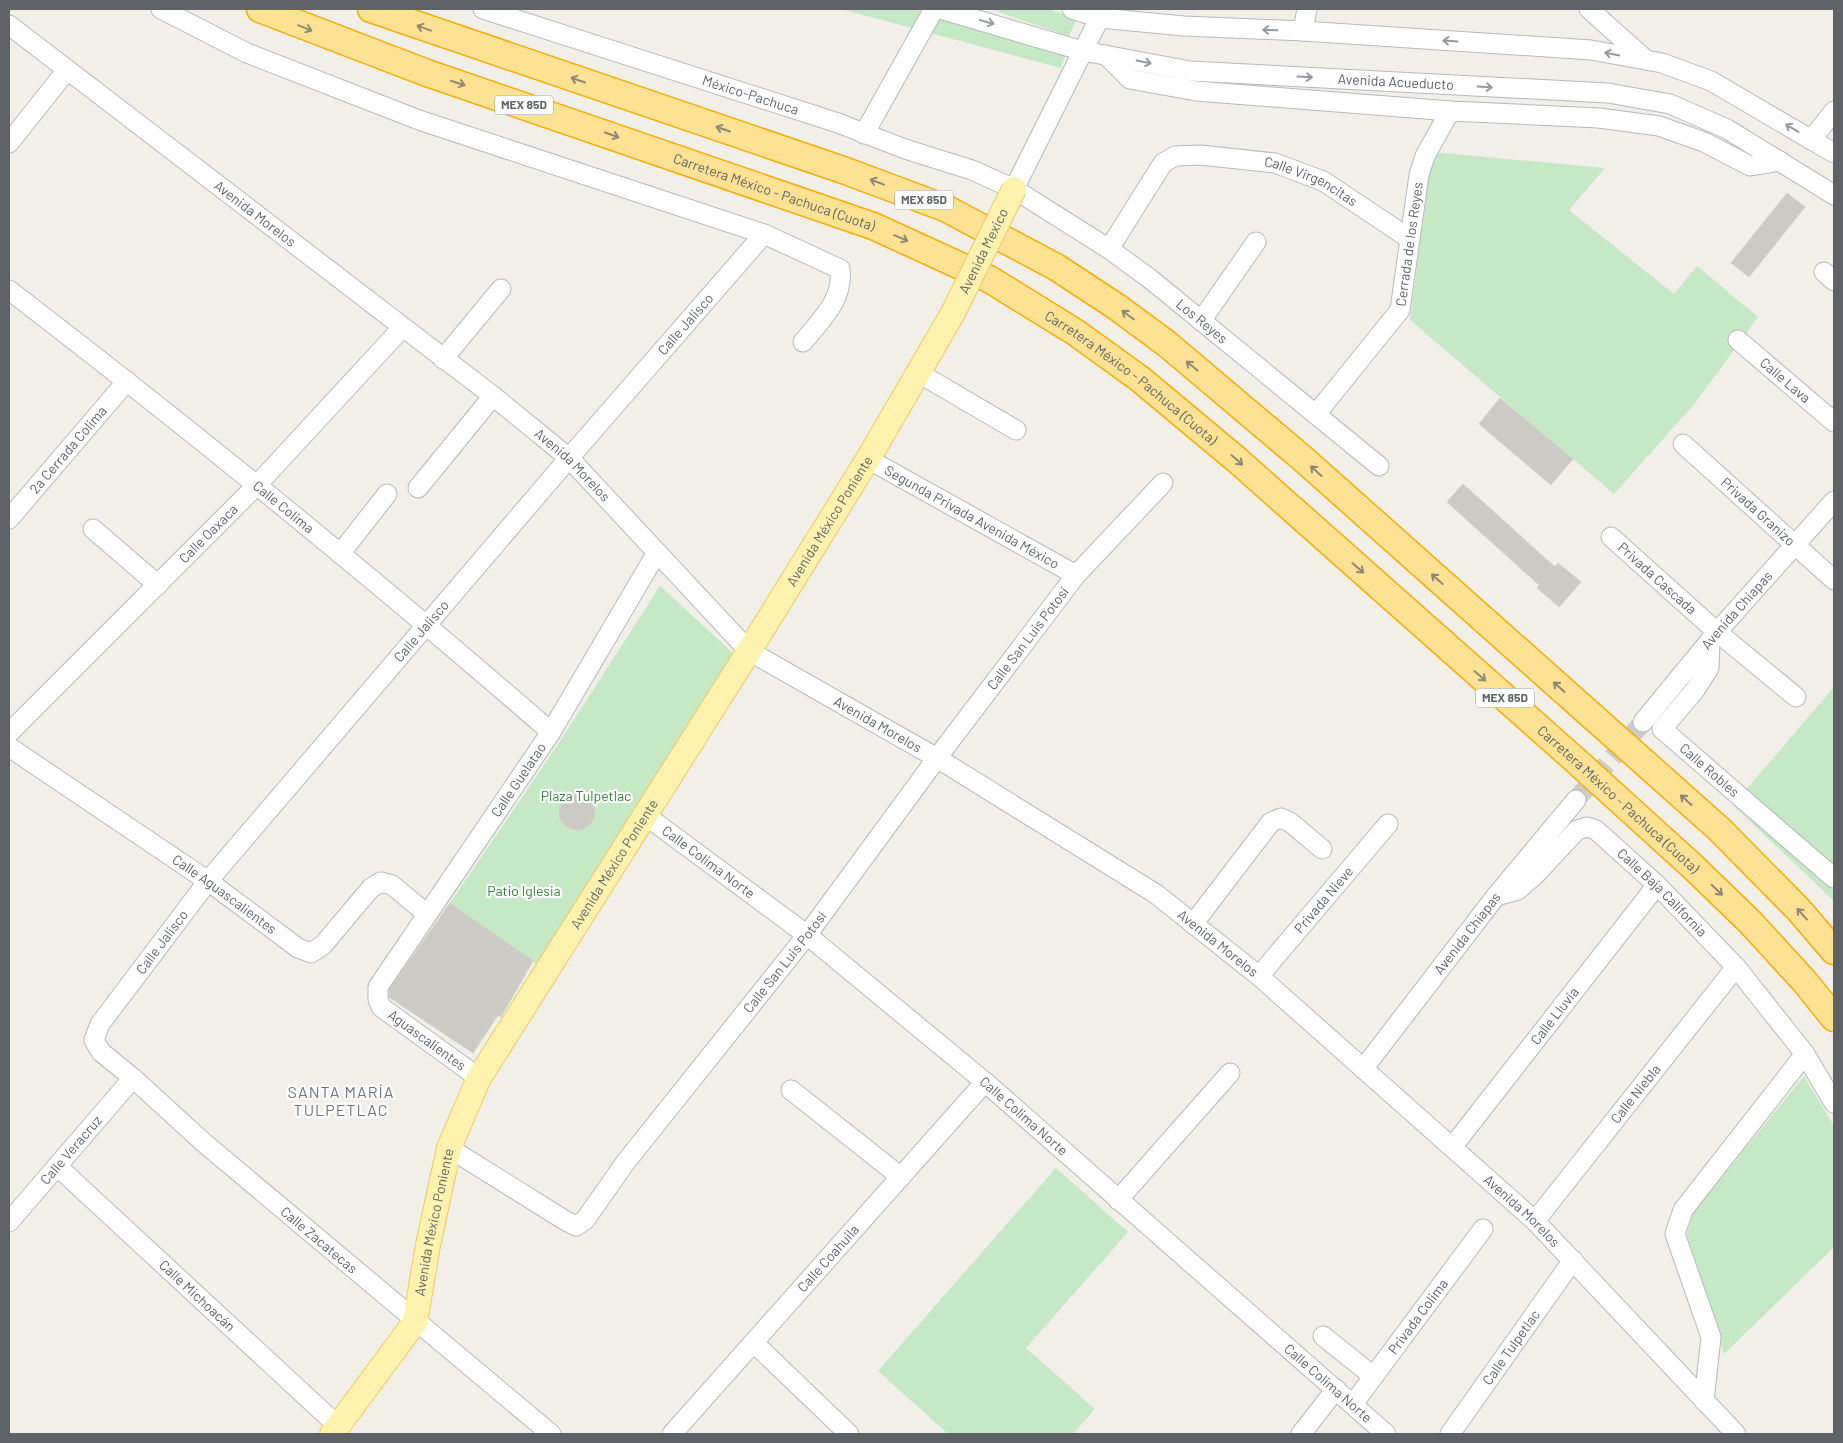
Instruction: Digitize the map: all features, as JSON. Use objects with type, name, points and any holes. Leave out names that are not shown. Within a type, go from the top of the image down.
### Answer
[{"type":"highway","name":"Carretera México - Pachuca (Cuota)","points":[[260,9],[427,73],[873,226],[989,280],[1075,332],[1140,379],[1237,460],[1574,758],[1750,922],[1798,974],[1834,1018]]},
{"type":"highway","name":"MEX 85D","points":[[372,9],[871,180],[945,208],[1056,267],[1117,307],[1166,344],[1302,458],[1719,829],[1798,909],[1834,951]]},
{"type":"main road","name":"Avenida Mexico","points":[[952,313],[1014,189]]},
{"type":"main road","name":"Avenida México Poniente","points":[[335,1430],[415,1322],[428,1245],[449,1148],[479,1078],[868,459],[952,313]]},
{"type":"street","points":[[161,9],[247,54],[419,120],[764,234],[840,269],[842,282],[831,308],[803,342]]},
{"type":"street","name":"México-Pachuca","points":[[483,9],[838,123],[864,134],[972,170],[1014,189]]},
{"type":"street","points":[[864,134],[934,9]]},
{"type":"street","name":"Avenida Acueducto","points":[[940,9],[1083,51],[1190,71],[1608,93],[1670,104],[1727,129],[1834,195]]},
{"type":"street","points":[[1072,9],[1184,26],[1303,31],[1591,50],[1662,63],[1711,81],[1834,153]]},
{"type":"street","points":[[1303,31],[1307,9]]},
{"type":"street","points":[[1590,9],[1646,60]]},
{"type":"street","points":[[1014,189],[1102,14]]},
{"type":"street","name":"Avenida Morelos","points":[[9,25],[493,396],[569,458],[656,554],[749,651],[937,758],[1156,894],[1259,976],[1453,1146],[1535,1221],[1736,1434]]},
{"type":"street","points":[[1106,55],[1130,79],[1196,91],[1450,111],[1599,118],[1659,126],[1704,142],[1750,166],[1780,161]]},
{"type":"street","points":[[9,143],[68,70]]},
{"type":"street","name":"Cerrada de los Reyes","points":[[1316,414],[1400,310],[1419,175],[1425,156],[1450,111]]},
{"type":"street","points":[[1811,140],[1834,111]]},
{"type":"street","name":"Calle Virgencitas","points":[[1109,249],[1163,163],[1175,156],[1200,155],[1275,163],[1324,182],[1410,239]]},
{"type":"street","name":"Los Reyes","points":[[1014,189],[1109,249],[1380,466]]},
{"type":"street","name":"Calle Jalisco","points":[[94,1040],[100,1024],[208,881],[569,458],[764,234]]},
{"type":"street","points":[[1201,321],[1256,242]]},
{"type":"street","points":[[443,359],[501,289]]},
{"type":"street","name":"Calle Colima","points":[[9,290],[257,485],[428,625],[551,732]]},
{"type":"street","name":"Calle Oaxaca","points":[[9,733],[257,485],[402,328]]},
{"type":"street","name":"Calle Lava","points":[[1738,340],[1834,422]]},
{"type":"street","points":[[917,372],[1016,430]]},
{"type":"street","name":"2a Cerrada Colima","points":[[9,519],[127,381]]},
{"type":"street","points":[[418,488],[493,396]]},
{"type":"street","name":"Privada Granizo","points":[[1683,444],[1834,580]]},
{"type":"street","name":"Segunda Privada Avenida México","points":[[868,459],[1076,575]]},
{"type":"street","name":"Calle San Luis Potosí","points":[[449,1148],[576,1226],[585,1220],[625,1163],[807,935],[937,758],[1076,575],[1163,482]]},
{"type":"street","points":[[340,554],[387,494]]},
{"type":"street","name":"Avenida Chiapas","points":[[1643,722],[1713,638],[1834,501]]},
{"type":"street","points":[[93,529],[158,585]]},
{"type":"street","name":"Privada Cascada","points":[[1611,537],[1713,638],[1796,697]]},
{"type":"street","name":"Calle Guelatao","points":[[378,999],[378,987],[551,732],[656,554]]},
{"type":"street","name":"Calle Robles","points":[[1713,638],[1709,668],[1695,690],[1662,729],[1834,878]]},
{"type":"street","name":"Calle Aguascalientes","points":[[9,747],[208,881],[298,948],[311,953],[323,945],[371,888],[381,882],[392,885],[427,914]]},
{"type":"street","name":"Avenida Chiapas","points":[[1363,1069],[1496,896],[1576,800]]},
{"type":"street","name":"Calle Colima Norte","points":[[645,815],[807,935],[985,1082],[1386,1434]]},
{"type":"street","points":[[1193,924],[1271,822],[1281,818],[1290,822],[1322,849]]},
{"type":"street","name":"Privada Nieve","points":[[1259,976],[1388,824]]},
{"type":"street","name":"Calle Baja California","points":[[1496,896],[1518,890],[1578,830],[1587,827],[1596,830],[1658,885],[1736,967],[1805,1054],[1834,1103]]},
{"type":"street","name":"Calle Lluvia","points":[[1453,1146],[1658,885]]},
{"type":"street","name":"Calle Niebla","points":[[1535,1221],[1736,967]]},
{"type":"street","name":"Aguascalientes","points":[[378,999],[381,1007],[479,1078]]},
{"type":"street","name":"Calle Zacatecas","points":[[94,1040],[101,1052],[133,1078],[203,1142],[415,1322],[551,1434]]},
{"type":"street","points":[[1704,1402],[1710,1337],[1675,1234],[1683,1210],[1805,1054]]},
{"type":"street","points":[[1118,1200],[1230,1073]]},
{"type":"street","name":"Calle Veracruz","points":[[9,1222],[133,1078]]},
{"type":"street","name":"Calle Coahuila","points":[[672,1434],[985,1082]]},
{"type":"street","points":[[791,1090],[901,1177]]},
{"type":"street","name":"Calle Michoacán","points":[[57,1166],[335,1430]]},
{"type":"street","name":"Privada Colima","points":[[1353,1404],[1483,1230]]},
{"type":"street","name":"Calle Tulpetlac","points":[[1450,1434],[1573,1260]]},
{"type":"street","points":[[1324,1336],[1373,1376]]},
{"type":"street","points":[[754,1343],[849,1434]]},
{"type":"street","points":[[1301,1434],[1336,1389]]},
{"type":"green space","points":[[841,9],[914,9],[1066,53],[1061,68]]},
{"type":"green space","points":[[990,9],[1047,9],[1077,18],[1069,36]]},
{"type":"green space","points":[[1432,152],[1605,168],[1569,210],[1674,294],[1697,266],[1758,317],[1696,402],[1614,494],[1410,320]]},
{"type":"green space","name":"Plaza Tulpetlac","points":[[660,586],[736,656],[540,967],[450,903],[557,746]]},
{"type":"green space","points":[[1834,687],[1834,901],[1733,805]]},
{"type":"green space","points":[[1804,1076],[1834,1126],[1834,1247],[1724,1354],[1687,1234],[1693,1213]]},
{"type":"green space","points":[[1056,1168],[1128,1232],[1026,1348],[1095,1409],[1073,1434],[945,1434],[946,1432],[878,1371]]},
{"type":"building","points":[[1787,193],[1805,207],[1749,277],[1731,263]]},
{"type":"building","points":[[1500,398],[1573,459],[1551,485],[1479,424]]},
{"type":"building","points":[[1463,484],[1555,567],[1558,563],[1581,582],[1559,607],[1537,588],[1539,585],[1447,502]]},
{"type":"building","points":[[577,794],[589,800],[595,812],[589,824],[577,830],[565,824],[559,812],[565,800]]},
{"type":"building","points":[[450,903],[533,961],[501,1017],[498,1015],[473,1053],[389,997],[389,990]]},
{"type":"tunnel","points":[[1576,800],[1643,722]]},
{"type":"district","name":"SANTA MARÍA TULPETLAC","points":[[341,1101]]},
{"type":"park label","name":"Patio Iglesia","points":[[524,891]]}]
